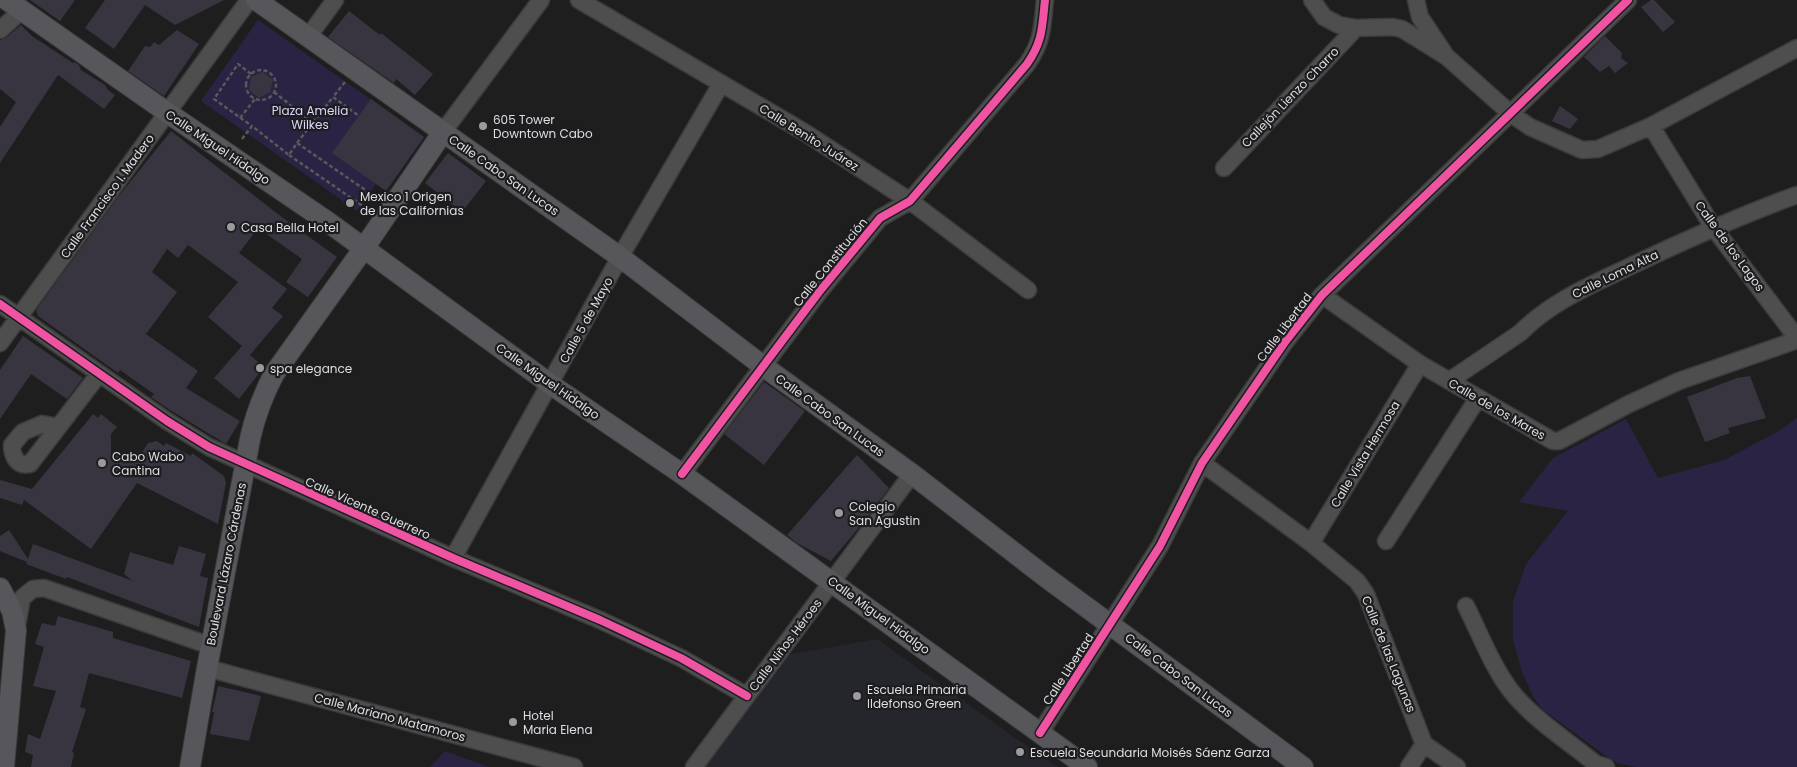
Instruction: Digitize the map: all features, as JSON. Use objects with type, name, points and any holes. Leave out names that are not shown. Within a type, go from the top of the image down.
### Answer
[{"type":"main road","name":"Calle Cabo San Lucas","points":[[256,0],[620,257],[763,366],[912,474],[1047,578],[1303,767]]},
{"type":"main road","name":"Calle Miguel Hidalgo","points":[[14,5],[168,113],[283,190],[550,384],[682,474],[1087,767]]},
{"type":"main road","name":"Boulevard Lázaro Cárdenas","points":[[190,767],[245,464],[254,421],[266,388],[443,132]]},
{"type":"main road","points":[[0,588],[12,611],[4,767]]},
{"type":"street","name":"Calle Francisco I. Madero","points":[[0,343],[248,0]]},
{"type":"street","points":[[308,37],[335,0]]},
{"type":"street","name":"Boulevard Lázaro Cárdenas","points":[[443,132],[542,0]]},
{"type":"street","name":"Calle Benito Juárez","points":[[580,0],[804,132],[910,201],[1028,290]]},
{"type":"street","name":"Calle Constitución","points":[[682,474],[819,292],[880,218],[910,201],[1027,64],[1037,50],[1041,37],[1045,0]]},
{"type":"street","points":[[1312,0],[1324,17],[1339,24],[1356,28],[1393,27],[1402,30],[1447,57],[1510,113],[1530,128],[1582,150],[1598,149],[1651,126],[1797,48]]},
{"type":"street","points":[[1416,0],[1420,16],[1447,57]]},
{"type":"street","name":"Calle Libertad","points":[[1040,733],[1160,546],[1202,463],[1285,342],[1322,295],[1628,0]]},
{"type":"street","points":[[0,30],[14,5]]},
{"type":"street","name":"Callejón Lienzo Charro","points":[[1224,168],[1356,28]]},
{"type":"street","name":"Calle 5 de Mayo","points":[[453,558],[620,257],[721,84]]},
{"type":"street","name":"Calle de los Lagos","points":[[1651,126],[1713,227],[1797,339]]},
{"type":"street","name":"Calle Loma Alta","points":[[1449,381],[1520,333],[1564,298],[1713,227],[1797,195]]},
{"type":"street","name":"Calle de los Mares","points":[[1322,295],[1420,364],[1553,441],[1559,441],[1629,404],[1679,381],[1797,339]]},
{"type":"street","name":"Calle Vicente Guerrero","points":[[0,304],[99,374],[209,447],[453,558],[681,658],[747,696]]},
{"type":"street","name":"Calle Vista Hermosa","points":[[1311,543],[1420,364]]},
{"type":"street","points":[[58,427],[99,374]]},
{"type":"street","points":[[1386,541],[1478,398]]},
{"type":"street","name":"Calle de las Lagunas","points":[[1202,463],[1311,543],[1357,581],[1366,594],[1424,744]]},
{"type":"street","name":"Calle Niños Héroes","points":[[694,767],[912,474]]},
{"type":"street","points":[[10,641],[22,598],[30,590],[44,588],[211,646]]},
{"type":"street","points":[[1466,606],[1498,671],[1525,708],[1596,764],[1606,767]]},
{"type":"street","name":"Calle Mariano Matamoros","points":[[207,668],[574,767]]},
{"type":"street","points":[[1409,767],[1424,744],[1458,767]]},
{"type":"path","points":[[251,74],[238,64],[214,99],[289,155],[374,214]]},
{"type":"path","points":[[260,70],[270,72],[276,80],[274,92],[270,98],[265,100],[255,99],[247,92],[246,82],[251,74],[260,70]]},
{"type":"path","points":[[289,155],[347,79]]},
{"type":"path","points":[[274,92],[313,123]]},
{"type":"path","points":[[333,97],[359,116]]},
{"type":"path","points":[[240,118],[255,99]]},
{"type":"path","points":[[242,139],[252,126]]},
{"type":"path","points":[[297,143],[382,202]]},
{"type":"shaded area","name":"Escuela Primaria Ildefonso Green","points":[[877,639],[1058,767],[705,767],[786,655]]},
{"type":"green space","name":"Plaza Amelia Wilkes","points":[[258,20],[424,137],[386,191],[376,184],[357,211],[201,101]]},
{"type":"green space","points":[[1797,418],[1797,767],[1636,767],[1620,764],[1610,759],[1542,709],[1533,696],[1522,672],[1513,640],[1513,602],[1526,564],[1568,511],[1519,502],[1553,458],[1626,419],[1658,478],[1724,460],[1779,431]]},
{"type":"green space","points":[[445,751],[489,767],[430,767]]},
{"type":"building","points":[[30,0],[75,0],[60,21]]},
{"type":"building","points":[[105,0],[224,0],[175,25],[145,5],[114,49],[85,28]]},
{"type":"building","points":[[1654,0],[1675,22],[1663,32],[1641,7]]},
{"type":"building","points":[[349,11],[380,35],[381,33],[433,74],[415,95],[396,79],[394,83],[328,37]]},
{"type":"building","points":[[21,25],[32,36],[79,65],[81,70],[105,85],[115,95],[104,109],[58,75],[0,163],[0,127],[16,102],[0,89],[0,40],[7,37]]},
{"type":"building","points":[[177,30],[199,44],[164,96],[128,71],[145,46],[150,47],[154,42],[159,45]]},
{"type":"building","points":[[1605,36],[1622,53],[1621,58],[1628,63],[1615,73],[1609,66],[1600,72],[1584,57]]},
{"type":"building","points":[[263,72],[273,80],[270,92],[259,98],[249,90],[251,77]]},
{"type":"building","points":[[371,99],[424,137],[386,191],[332,153]]},
{"type":"building","points":[[1560,106],[1578,119],[1570,129],[1552,121]]},
{"type":"building","points":[[171,131],[287,221],[337,257],[308,297],[286,282],[302,259],[258,228],[239,253],[287,289],[272,308],[283,316],[250,355],[264,367],[239,399],[214,378],[242,346],[208,317],[238,282],[188,245],[178,258],[167,249],[152,272],[177,292],[146,334],[198,371],[186,388],[240,421],[226,444],[151,397],[154,394],[120,370],[118,373],[38,316],[36,310],[118,197]]},
{"type":"building","points":[[448,153],[486,181],[462,212],[425,183]]},
{"type":"building","points":[[23,336],[83,378],[67,399],[31,374],[0,419],[0,370]]},
{"type":"building","points":[[1750,376],[1766,418],[1728,428],[1730,433],[1705,442],[1687,397],[1737,378]]},
{"type":"building","points":[[764,382],[805,411],[764,465],[724,434]]},
{"type":"building","points":[[93,414],[98,418],[101,414],[117,427],[111,434],[111,453],[135,454],[143,451],[148,443],[157,441],[164,446],[166,443],[191,456],[192,453],[224,476],[226,483],[218,524],[137,483],[91,549],[24,500],[22,505],[0,498],[0,480],[32,489]]},
{"type":"building","name":"Colegio San Agustin","points":[[857,455],[889,488],[831,561],[797,543],[787,535]]},
{"type":"building","points":[[9,530],[28,559],[33,544],[133,581],[124,574],[130,552],[173,565],[179,546],[206,554],[200,576],[208,578],[199,627],[67,577],[66,579],[26,564],[27,562],[0,551],[0,536]]},
{"type":"building","points":[[58,616],[113,632],[113,638],[191,661],[182,698],[89,673],[80,707],[86,709],[72,752],[74,753],[71,767],[31,767],[33,755],[25,752],[28,734],[40,739],[56,691],[33,686],[44,647],[35,644],[42,623],[55,626]]},
{"type":"building","points":[[218,686],[261,696],[249,741],[210,734],[214,712],[212,712]]},
{"type":"cycle path","points":[[682,474],[819,292],[880,218],[910,201],[1027,64],[1039,41],[1045,0]]},
{"type":"cycle path","points":[[1040,733],[1160,546],[1202,463],[1285,342],[1322,295],[1628,0]]},
{"type":"cycle path","points":[[0,304],[167,421],[209,447],[453,558],[600,620],[681,658],[747,696]]},
{"type":"place","name":"605 Tower Downtown Cabo","points":[[483,126]]},
{"type":"place","name":"Mexico 1 Origen de las Californias","points":[[350,203]]},
{"type":"place","name":"Casa Bella Hotel","points":[[231,227]]},
{"type":"place","name":"spa elegance","points":[[260,368]]},
{"type":"place","name":"Cabo Wabo Cantina","points":[[102,463]]},
{"type":"place","name":"Colegio San Agustin","points":[[839,513]]},
{"type":"place","name":"Escuela Primaria Ildefonso Green","points":[[857,696]]},
{"type":"place","name":"Hotel Maria Elena","points":[[513,722]]},
{"type":"place","name":"Escuela Secundaria Moisés Sáenz Garza","points":[[1020,752]]}]
